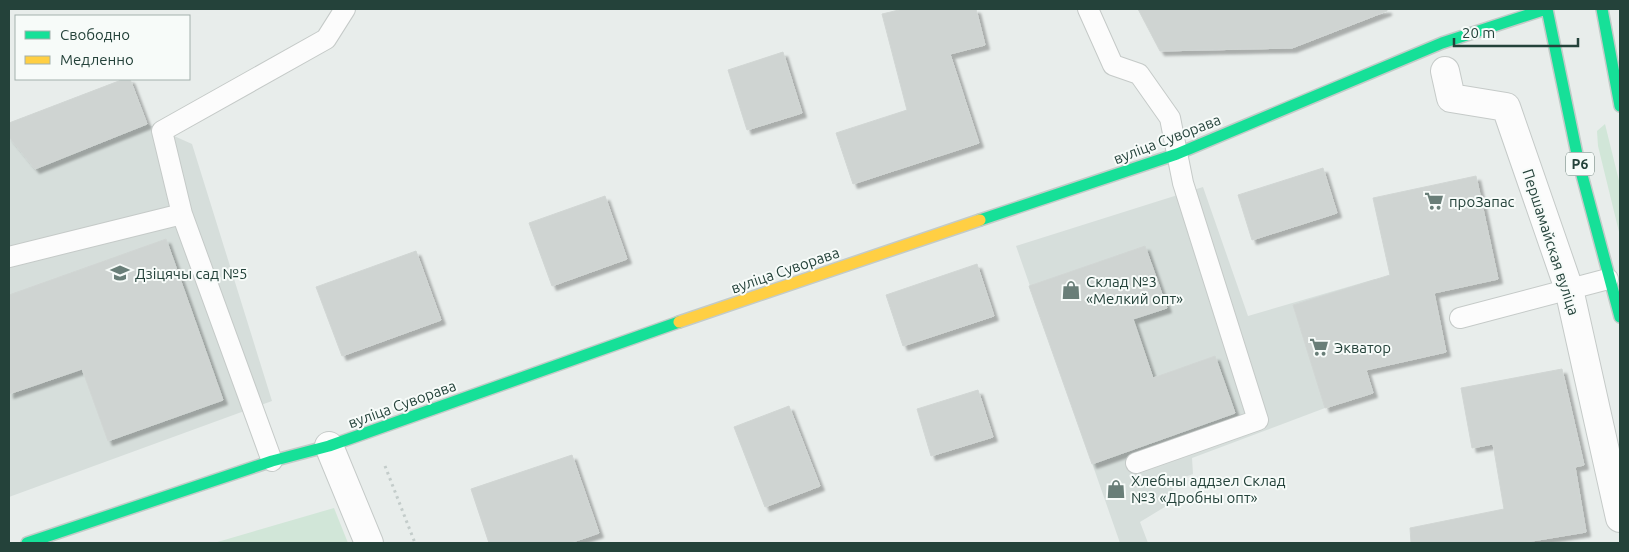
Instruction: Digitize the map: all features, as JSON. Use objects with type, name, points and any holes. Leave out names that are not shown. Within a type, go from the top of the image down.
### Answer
[{"type":"street","name":"вуліца Суворава","points":[[27,543],[272,461],[330,446],[713,310],[1177,154],[1442,43],[1546,9]]},
{"type":"street","name":"Р6","points":[[1546,9],[1563,94],[1608,279],[1620,317]]},
{"type":"street","points":[[1602,9],[1614,82],[1620,106]]},
{"type":"street","name":"Першамайская вуліца","points":[[1445,71],[1451,98],[1506,106],[1569,289],[1620,518]]},
{"type":"street","points":[[330,446],[369,543]]},
{"type":"lane","points":[[272,461],[182,214],[162,130],[326,39],[345,9]]},
{"type":"lane","points":[[1088,9],[1113,65],[1139,74],[1170,118],[1183,183],[1258,420],[1136,463]]},
{"type":"lane","points":[[9,257],[182,214]]},
{"type":"lane","points":[[1460,318],[1608,279]]},
{"type":"path","points":[[385,466],[415,543]]},
{"type":"shaded area","name":"Дзіцячы сад №5","points":[[121,80],[130,80],[147,124],[192,144],[272,401],[9,497],[9,123]]},
{"type":"shaded area","points":[[1203,187],[1248,316],[1375,279],[1394,340],[1360,351],[1373,393],[1325,408],[1192,458],[1193,474],[1175,481],[1168,505],[1140,522],[1148,543],[1120,543],[1016,246]]},
{"type":"green space","points":[[1605,124],[1620,185],[1620,236],[1598,146],[1597,131]]},
{"type":"green space","points":[[334,508],[348,543],[214,543]]},
{"type":"building","points":[[903,9],[976,9],[985,45],[950,54],[979,143],[853,184],[836,133],[907,110],[882,14]]},
{"type":"building","points":[[1138,9],[1387,9],[1387,11],[1292,48],[1160,51]]},
{"type":"building","points":[[783,52],[802,113],[747,130],[728,70]]},
{"type":"building","points":[[121,80],[130,80],[147,124],[35,169],[9,137],[9,123]]},
{"type":"building","points":[[1323,168],[1337,213],[1252,240],[1238,195]]},
{"type":"building","points":[[1476,176],[1498,279],[1434,293],[1446,352],[1366,370],[1373,393],[1325,408],[1293,305],[1390,275],[1373,198]]},
{"type":"building","points":[[605,196],[627,259],[552,286],[529,223]]},
{"type":"building","points":[[166,239],[223,400],[108,441],[82,369],[9,394],[9,295]]},
{"type":"building","points":[[1145,246],[1167,308],[1133,319],[1153,378],[1215,356],[1235,413],[1092,464],[1029,286]]},
{"type":"building","points":[[416,251],[441,320],[342,356],[316,287]]},
{"type":"building","points":[[977,264],[994,316],[903,346],[886,295]]},
{"type":"building","points":[[1562,369],[1584,465],[1575,467],[1586,532],[1520,543],[1411,543],[1410,528],[1504,509],[1493,444],[1472,448],[1461,388]]},
{"type":"building","points":[[978,390],[993,437],[931,456],[917,409]]},
{"type":"building","points":[[789,406],[820,486],[765,507],[734,427]]},
{"type":"building","points":[[572,455],[599,533],[570,543],[489,543],[471,489]]},
{"type":"traffic: fast","points":[[980,220],[1177,154],[1442,43],[1546,9]]},
{"type":"traffic: fast","points":[[1547,9],[1579,164],[1620,317]]},
{"type":"traffic: fast","points":[[1602,9],[1620,106]]},
{"type":"traffic: fast","points":[[27,543],[272,461],[329,446],[679,322]]},
{"type":"traffic: slow","points":[[679,322],[980,220]]},
{"type":"place","name":"проЗапас","points":[[1434,201]]},
{"type":"place","name":"Дзіцячы сад №5","points":[[120,273]]},
{"type":"place","name":"Склад №3 «Мелкий опт»","points":[[1071,290]]},
{"type":"place","name":"Экватор","points":[[1319,347]]},
{"type":"place","name":"Хлебны аддзел Склад №3 «Дробны опт»","points":[[1116,489]]}]
